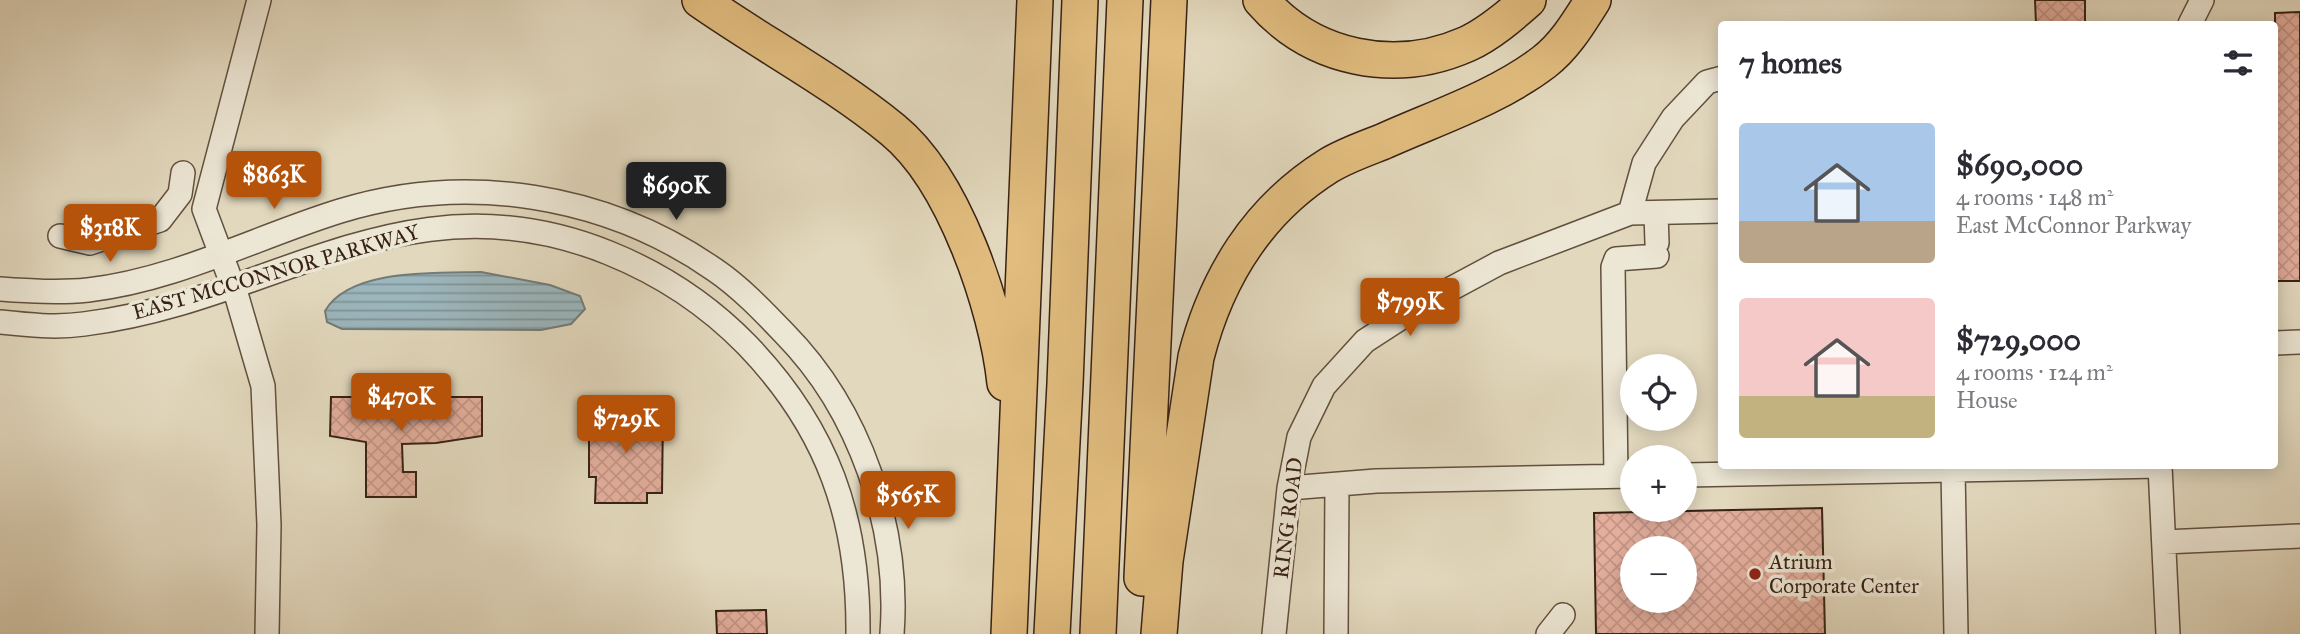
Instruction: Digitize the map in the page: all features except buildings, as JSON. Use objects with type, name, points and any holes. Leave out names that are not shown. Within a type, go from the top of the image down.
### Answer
[{"type":"highway","points":[[700,0],[837,89],[896,132],[926,167],[958,220],[1000,342],[1017,495]]},
{"type":"highway","points":[[1009,634],[1017,495],[1035,0]]},
{"type":"highway","points":[[1052,634],[1080,0]]},
{"type":"highway","points":[[1098,634],[1125,0]]},
{"type":"highway","points":[[1139,634],[1169,0]]},
{"type":"highway","points":[[1261,0],[1287,26],[1304,38],[1342,54],[1382,60],[1424,58],[1467,44],[1494,28],[1528,0]]},
{"type":"highway","points":[[1160,634],[1165,561],[1196,358],[1205,324],[1228,270],[1256,229],[1292,192],[1329,165],[1518,80],[1562,44],[1593,0]]},
{"type":"street","points":[[259,0],[204,209],[222,253],[263,386],[269,525],[267,634]]},
{"type":"street","points":[[2192,21],[2202,0]]},
{"type":"street","points":[[1630,213],[1644,163],[1673,118],[1707,82],[1718,79]]},
{"type":"street","points":[[60,236],[90,243],[160,220],[180,194],[183,173]]},
{"type":"street","name":"EAST MCCONNOR PARKWAY","points":[[0,289],[87,290],[162,275],[341,211],[426,192],[532,195],[570,204],[654,235],[717,271],[803,352],[848,425],[877,497],[887,535],[893,572],[892,634]]},
{"type":"street","name":"RING ROAD","points":[[1274,634],[1289,488],[1299,437],[1324,386],[1365,341],[1419,306],[1499,263],[1630,213],[1718,211]]},
{"type":"street","points":[[1622,445],[1613,267],[1616,259],[1657,250],[1656,212]]},
{"type":"street","name":"EAST MCCONNOR PARKWAY","points":[[0,322],[45,326],[105,321],[192,300],[392,234],[428,228],[485,226],[541,231],[592,246],[668,282],[720,317],[775,373],[804,415],[843,503],[851,531],[858,594],[858,634]]},
{"type":"street","points":[[2278,343],[2300,342]]},
{"type":"street","points":[[1697,475],[1953,469],[1956,634]]},
{"type":"street","points":[[2160,469],[2168,634]]},
{"type":"street","points":[[1289,488],[1620,476]]},
{"type":"street","points":[[1336,485],[1336,634]]},
{"type":"street","points":[[2164,542],[2300,536]]},
{"type":"street","points":[[1548,634],[1563,615]]},
{"type":"water","points":[[481,272],[550,285],[580,296],[585,309],[571,324],[541,330],[342,329],[327,322],[325,311],[337,297],[353,287],[374,280],[419,273]]},
{"type":"place","name":"Atrium Corporate Center","points":[[1755,574]]}]
